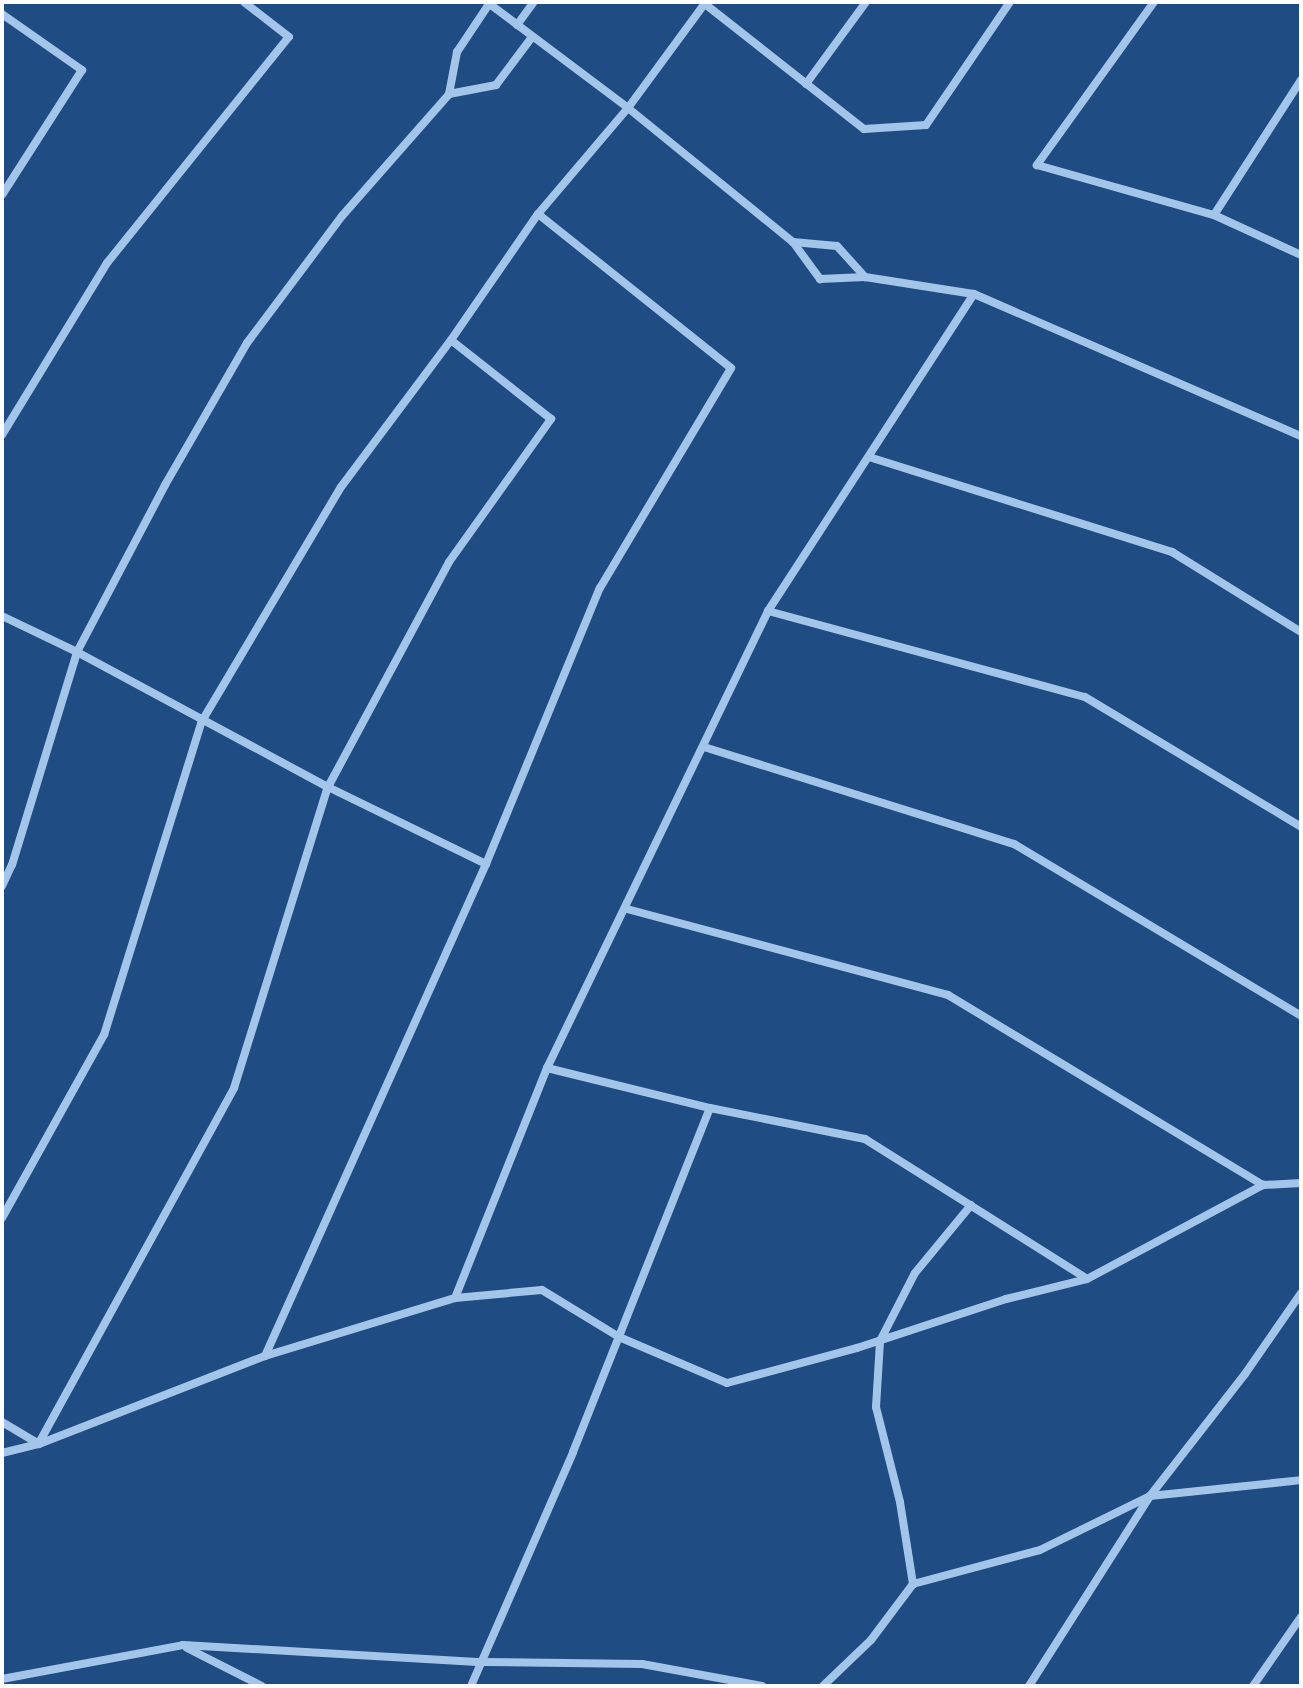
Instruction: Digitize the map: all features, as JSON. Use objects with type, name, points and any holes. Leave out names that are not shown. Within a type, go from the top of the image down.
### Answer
[{"type":"street","points":[[2,435],[107,263],[289,37],[244,2]]},
{"type":"street","points":[[517,25],[534,2]]},
{"type":"street","points":[[806,84],[866,2]]},
{"type":"street","points":[[2,1218],[104,1035],[202,721],[341,487],[451,340],[538,214],[628,108],[706,3],[864,129],[926,125],[1010,2]]},
{"type":"street","points":[[1154,2],[1037,165],[1214,215],[1301,255]]},
{"type":"street","points":[[2,886],[12,865],[77,652],[165,485],[247,343],[342,216],[449,94],[457,52],[487,3],[628,108],[793,242],[820,279],[865,277],[974,294],[1301,436]]},
{"type":"street","points":[[2,14],[82,70],[2,195]]},
{"type":"street","points":[[449,94],[496,85],[532,37]]},
{"type":"street","points":[[1214,215],[1301,80]]},
{"type":"street","points":[[265,1356],[486,864],[600,588],[731,368],[538,214]]},
{"type":"street","points":[[793,242],[837,246],[865,277]]},
{"type":"street","points":[[455,1298],[547,1068],[627,909],[768,611],[974,294]]},
{"type":"street","points":[[39,1444],[234,1088],[328,787],[449,562],[551,419],[451,340]]},
{"type":"street","points":[[869,457],[1172,552],[1301,632]]},
{"type":"street","points":[[768,611],[1085,697],[1301,827]]},
{"type":"street","points":[[2,616],[77,652],[328,787],[486,864]]},
{"type":"street","points":[[704,747],[1014,844],[1301,1016]]},
{"type":"street","points":[[627,909],[948,995],[1263,1185]]},
{"type":"street","points":[[547,1068],[710,1108],[865,1139],[1087,1279]]},
{"type":"street","points":[[471,1686],[619,1337],[710,1108]]},
{"type":"street","points":[[2,1453],[39,1444],[265,1356],[455,1298],[542,1290],[619,1337],[727,1383],[880,1341],[1006,1299],[1087,1279],[1263,1185],[1301,1183]]},
{"type":"street","points":[[913,1584],[900,1502],[876,1407],[880,1341],[915,1273],[971,1205]]},
{"type":"street","points":[[1029,1686],[1150,1496],[1245,1374],[1301,1293]]},
{"type":"street","points":[[2,1422],[39,1444]]},
{"type":"street","points":[[823,1686],[871,1640],[913,1584],[1040,1550],[1150,1496],[1301,1480]]},
{"type":"street","points":[[1253,1686],[1301,1617]]},
{"type":"street","points":[[183,1645],[262,1686]]},
{"type":"street","points":[[2,1679],[183,1645],[482,1662],[642,1664],[762,1686]]}]
